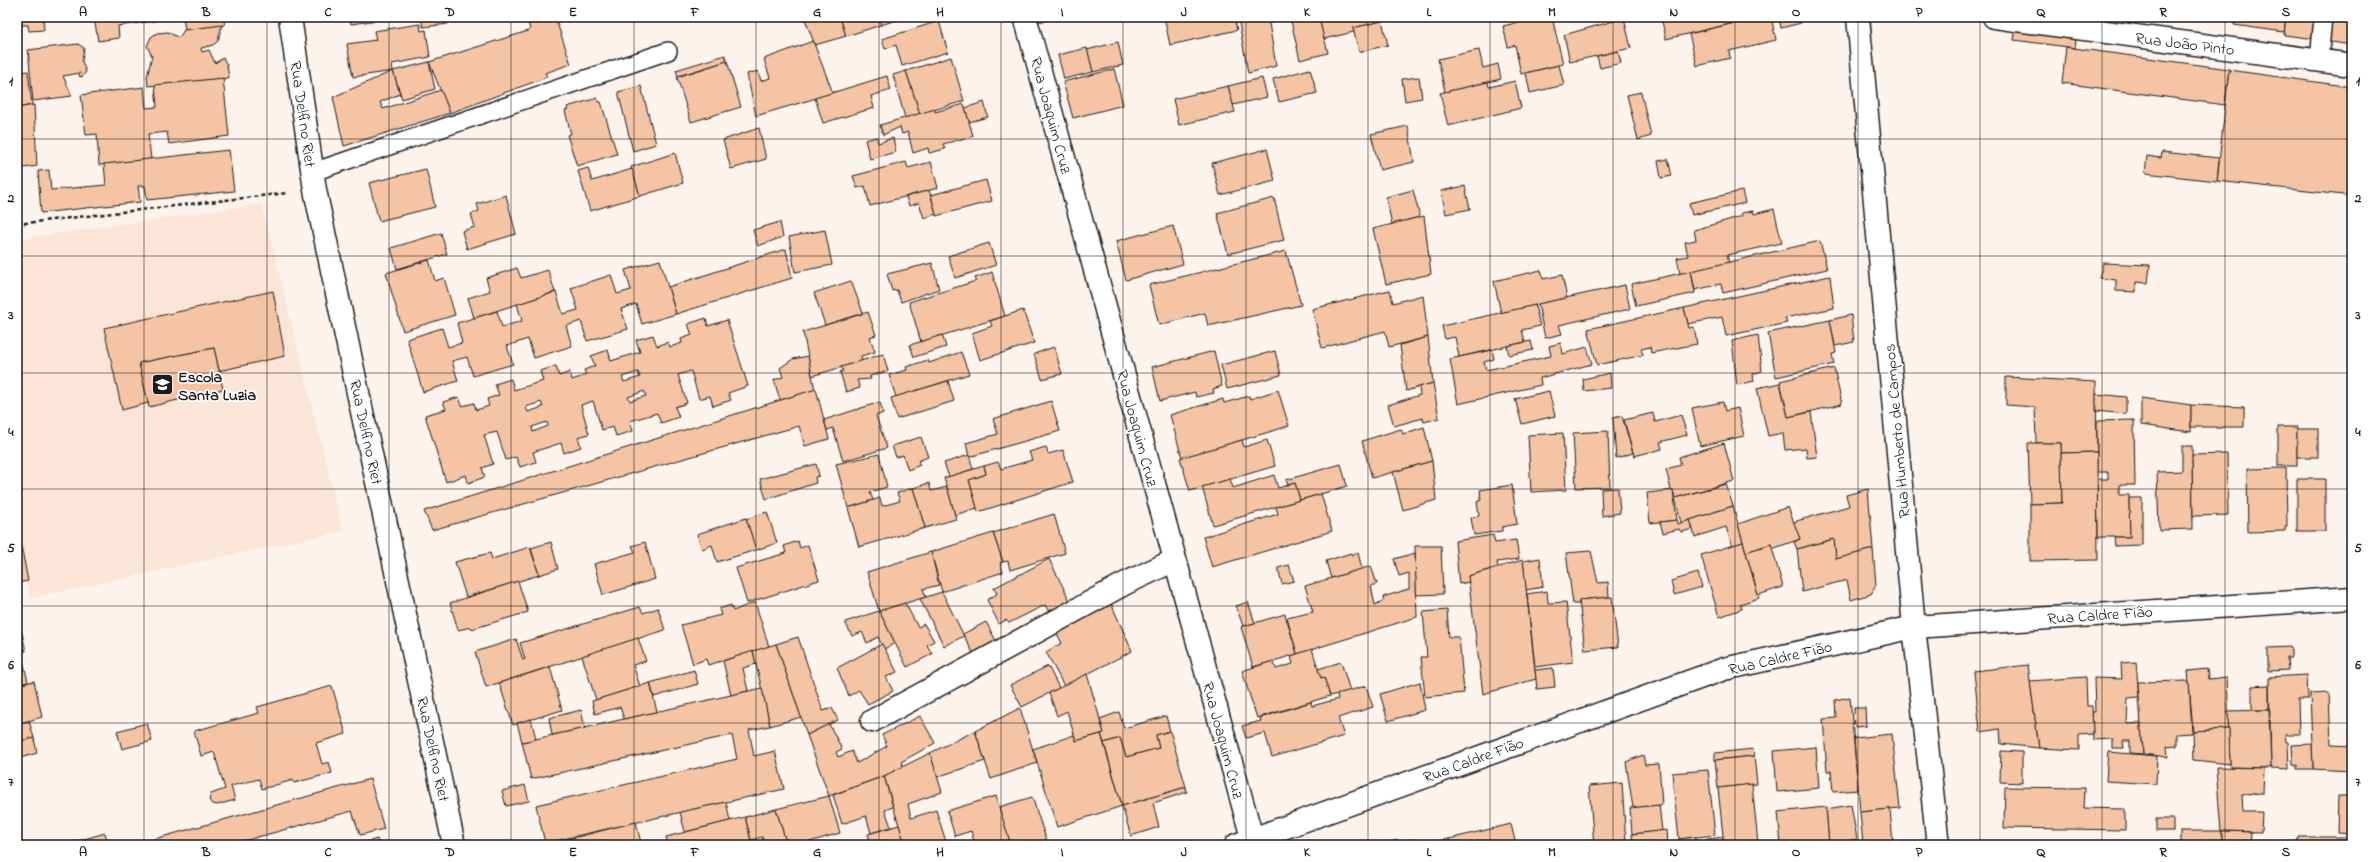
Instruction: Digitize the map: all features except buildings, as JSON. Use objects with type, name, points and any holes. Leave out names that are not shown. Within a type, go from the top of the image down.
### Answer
[{"type":"street","name":"Rua Delfino Riet","points":[[290,17],[314,181],[454,845]]},
{"type":"street","name":"Rua Joaquim Cruz","points":[[1025,17],[1175,560],[1247,843]]},
{"type":"street","name":"Rua Humberto de Campos","points":[[1858,17],[1914,627],[1938,845]]},
{"type":"street","name":"Rua João Pinto","points":[[1994,17],[2102,24],[2319,61],[2352,65]]},
{"type":"street","points":[[872,721],[1124,584],[1175,560]]},
{"type":"street","name":"Rua Caldre Fião","points":[[1247,843],[1724,669],[1914,627],[2352,598]]},
{"type":"lane","points":[[2319,61],[2323,17]]},
{"type":"lane","points":[[314,181],[668,51]]},
{"type":"path","points":[[17,224],[314,181]]},
{"type":"shaded area","name":"Escola Santa Luzia","points":[[262,204],[343,531],[31,598],[17,551],[17,239]]},
{"type":"place","name":"Escola Santa Luzia","points":[[162,385]]}]
